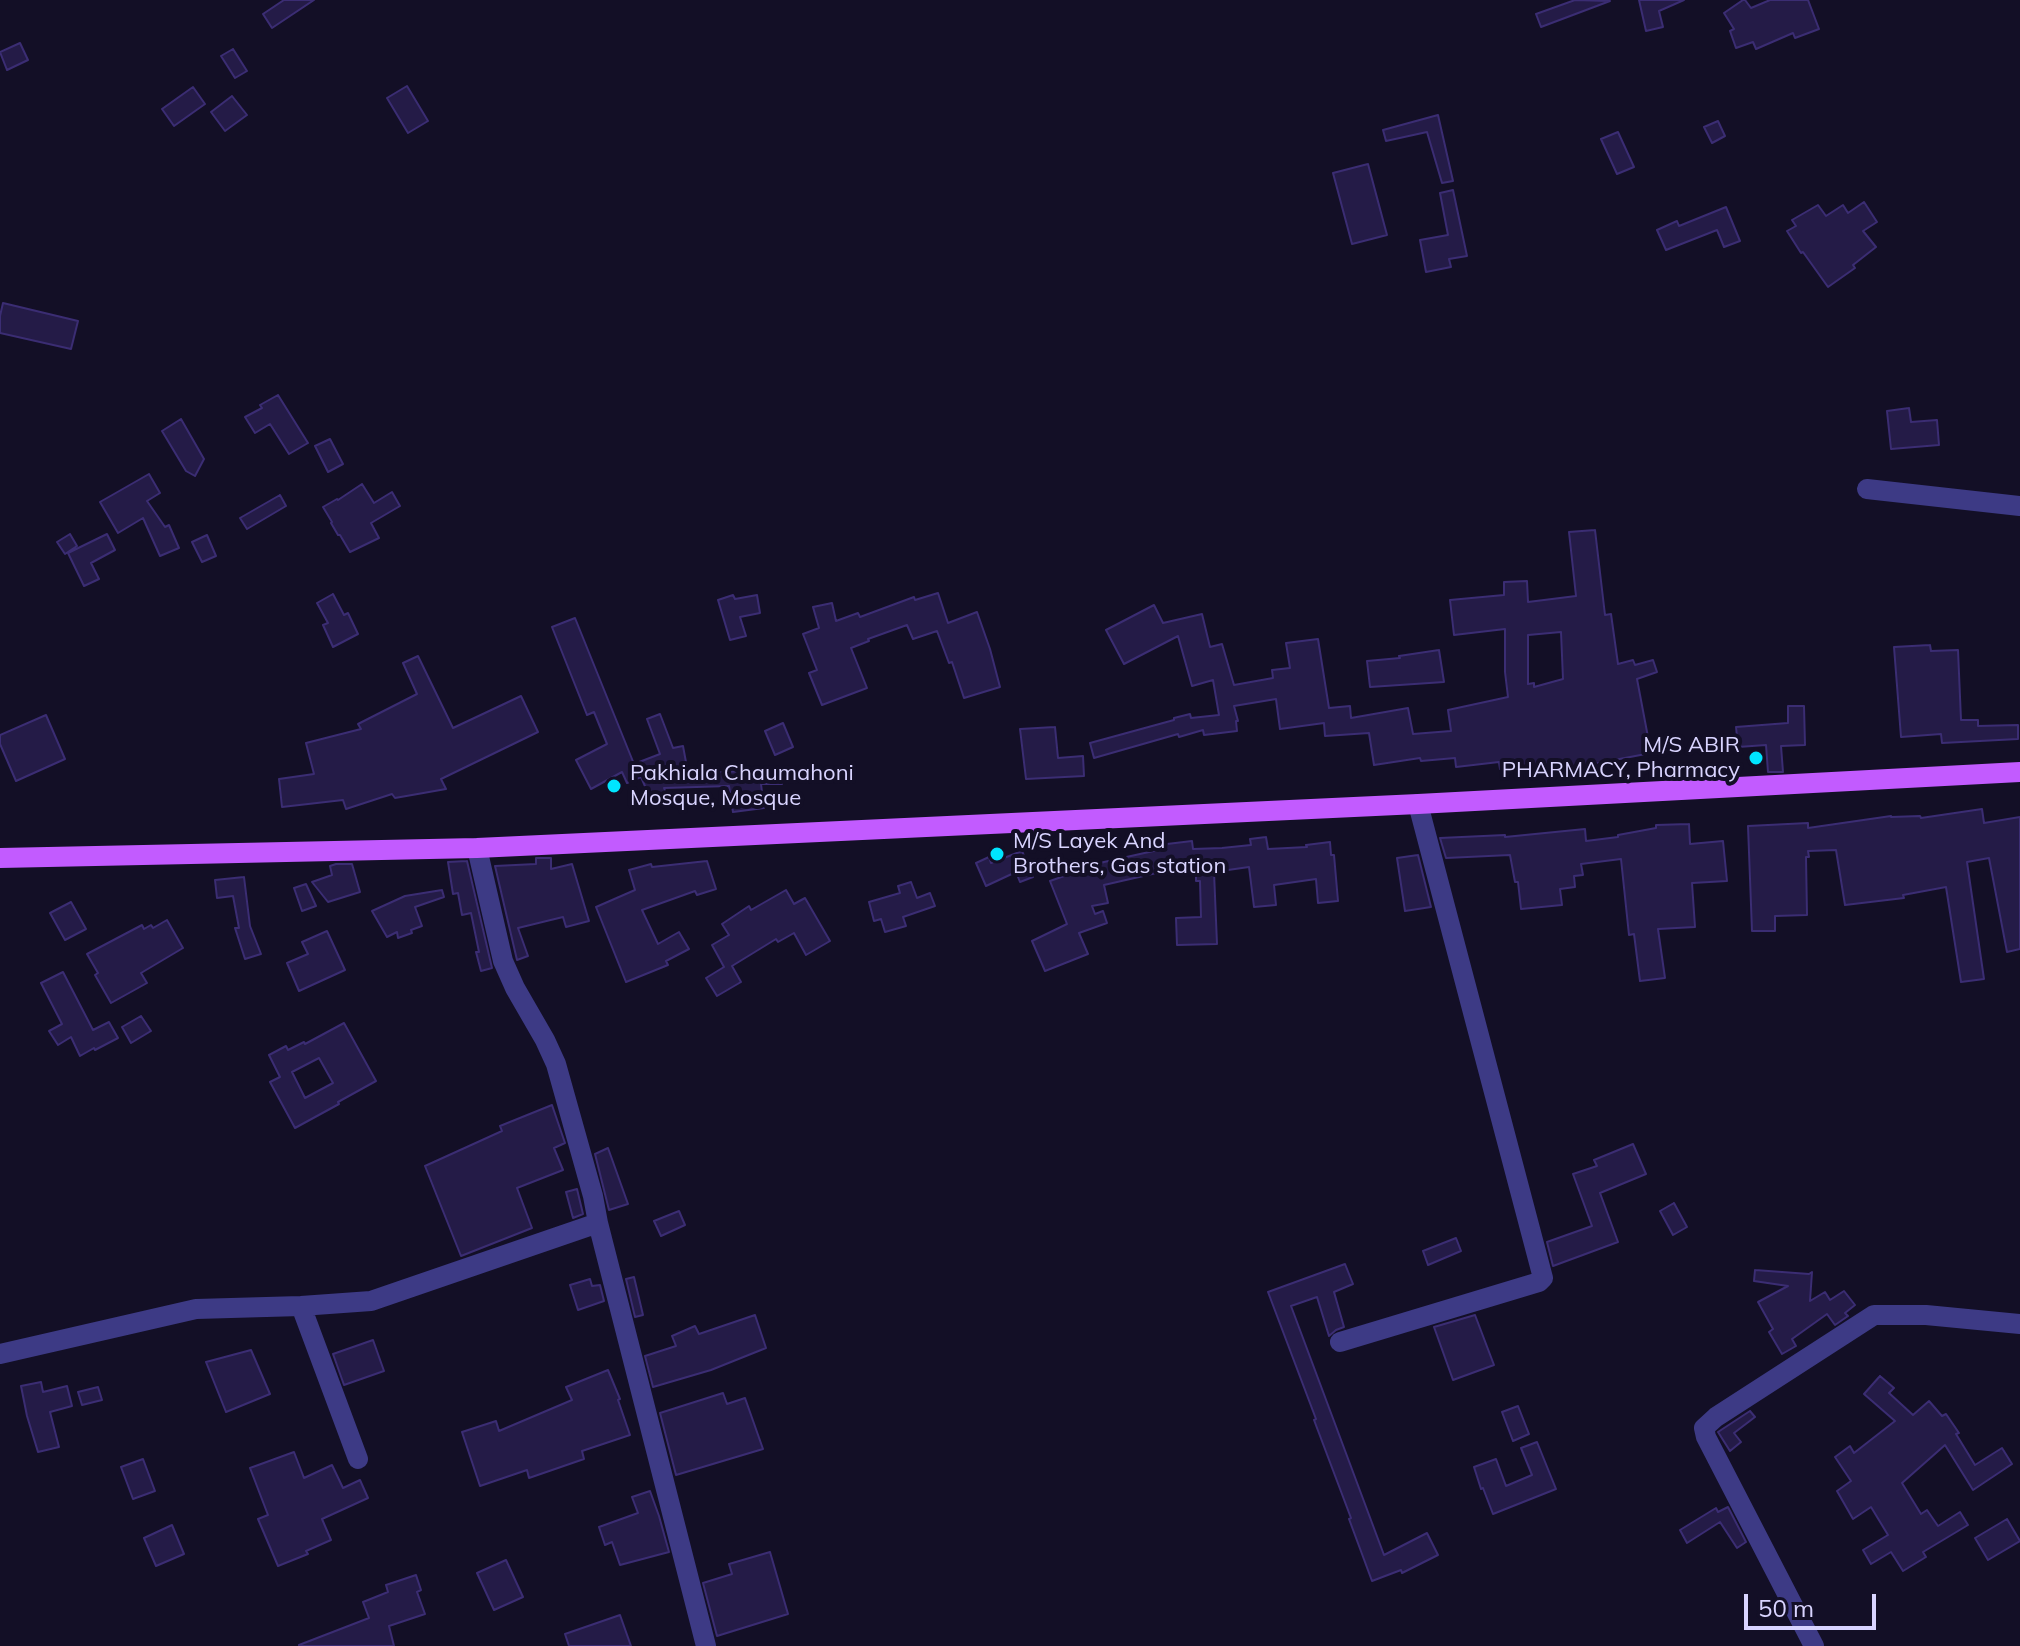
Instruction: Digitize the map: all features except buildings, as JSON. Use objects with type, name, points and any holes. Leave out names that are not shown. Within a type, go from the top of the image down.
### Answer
[{"type":"main road","points":[[0,858],[477,848],[2020,772]]},
{"type":"street","points":[[1867,489],[2020,506]]},
{"type":"street","points":[[1340,1342],[1539,1282],[1543,1278],[1418,804]]},
{"type":"street","points":[[477,848],[503,961],[556,1064],[593,1196],[706,1646]]},
{"type":"street","points":[[0,1354],[196,1309],[371,1301],[598,1223]]},
{"type":"street","points":[[301,1306],[358,1459]]},
{"type":"street","points":[[1814,1646],[1704,1428],[1716,1417],[1874,1315],[1926,1315],[2020,1324]]},
{"type":"place","name":"M/S ABIR PHARMACY, Pharmacy","points":[[1756,758]]},
{"type":"place","name":"Pakhiala Chaumahoni Mosque, Mosque","points":[[614,786]]},
{"type":"place","name":"M/S Layek And Brothers, Gas station","points":[[997,854]]}]
